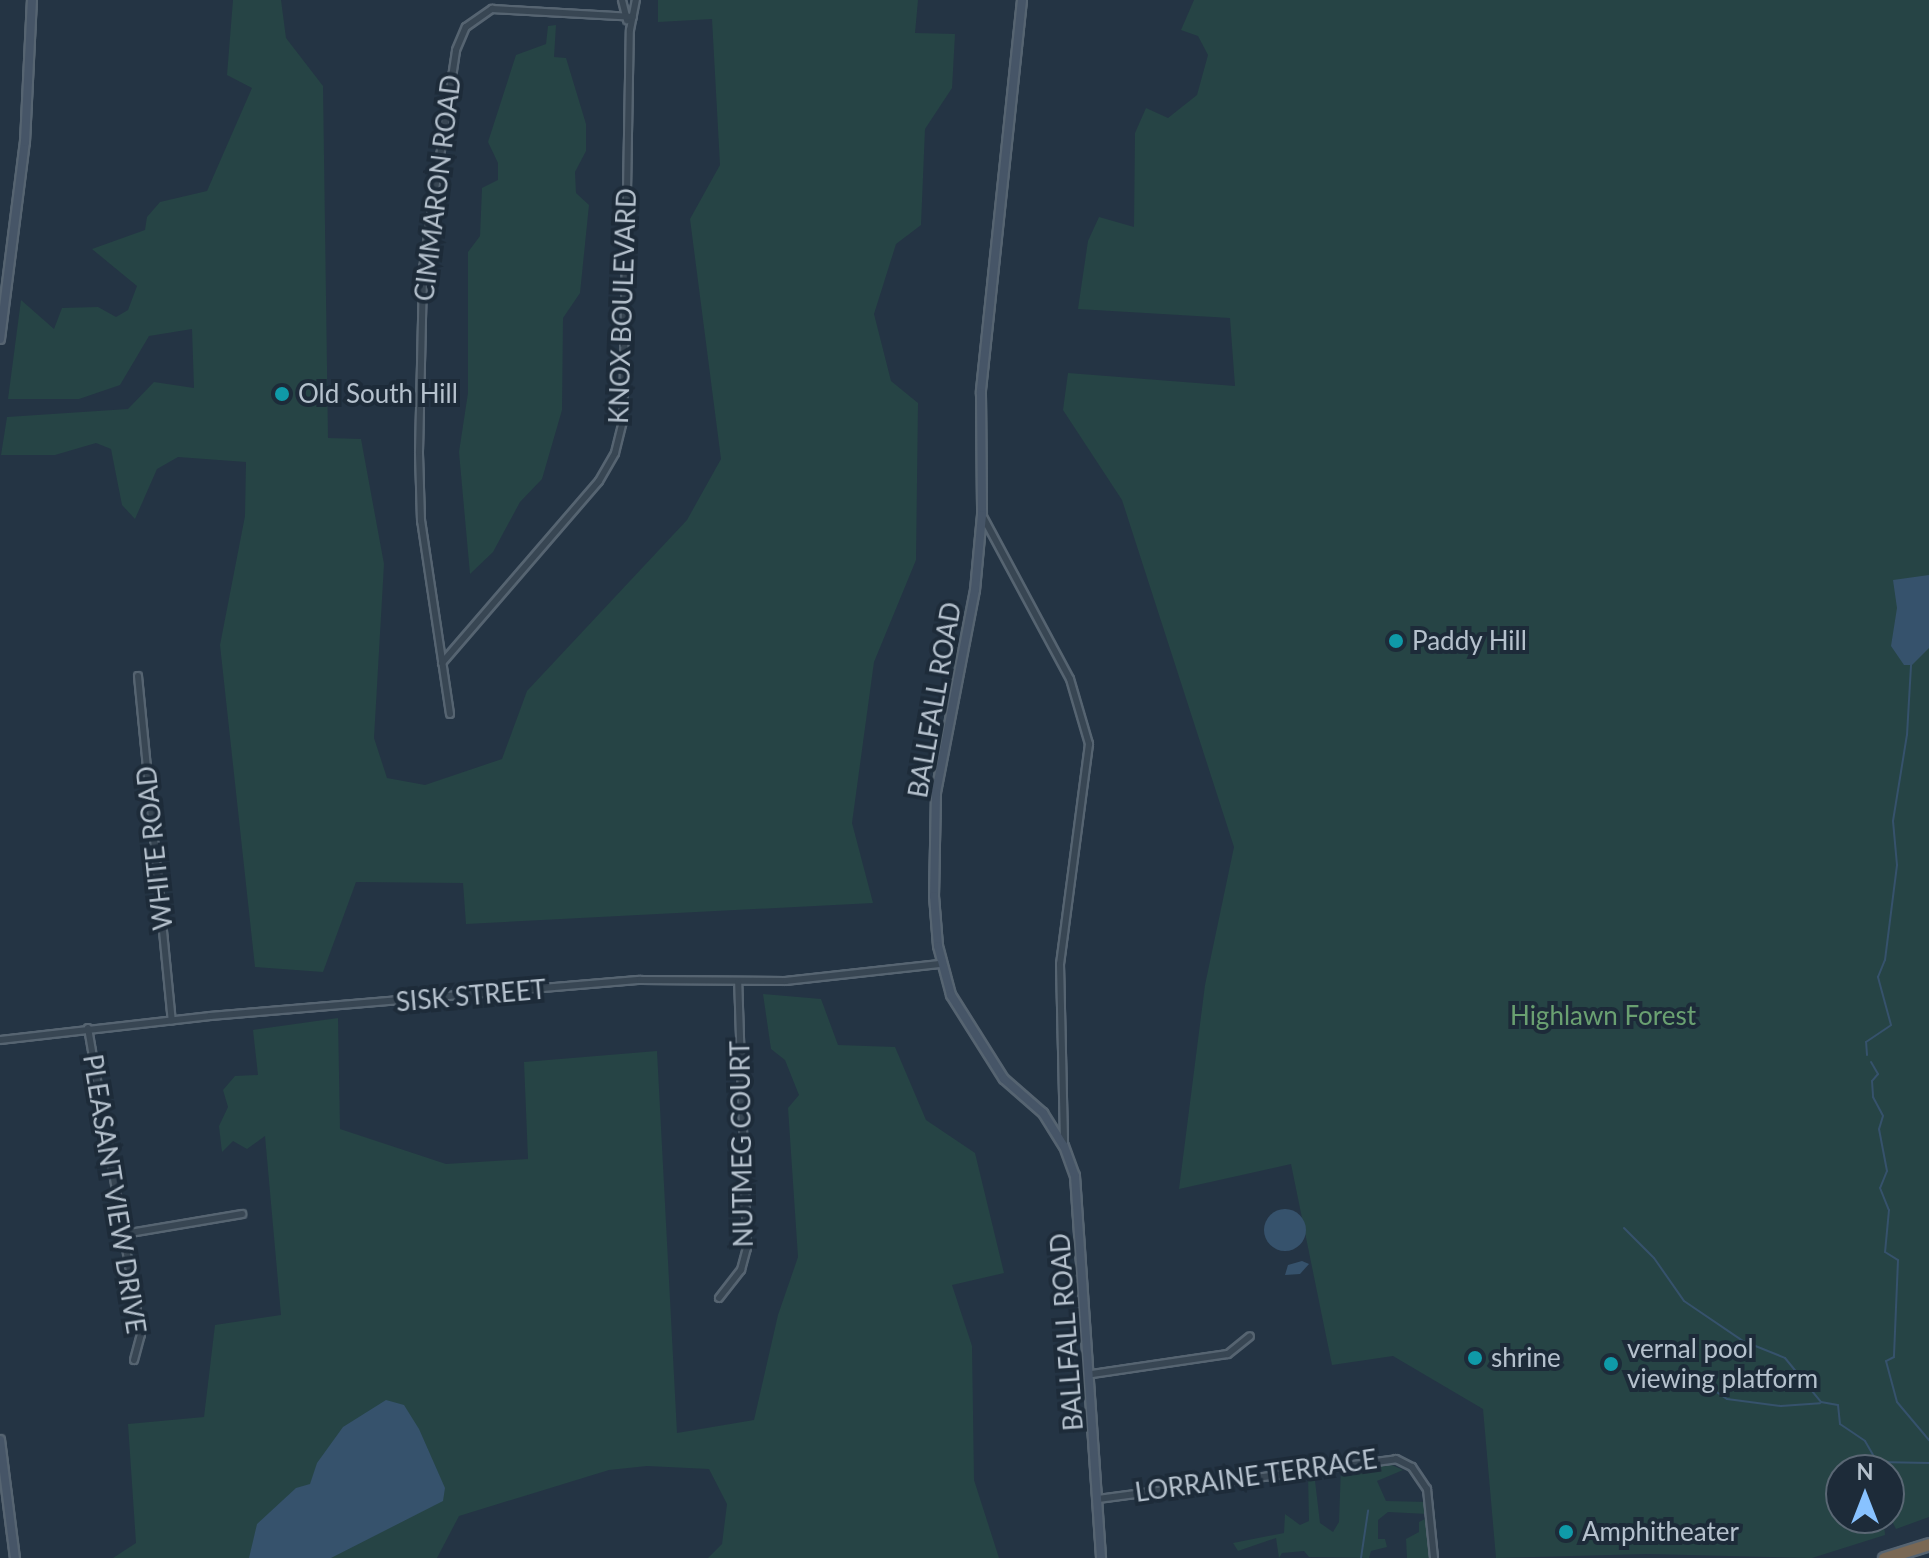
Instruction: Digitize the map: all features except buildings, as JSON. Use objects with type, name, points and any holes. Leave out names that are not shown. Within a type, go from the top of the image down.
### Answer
[{"type":"highway","points":[[1884,1558],[1929,1544]]},
{"type":"main road","points":[[0,339],[25,142],[32,0]]},
{"type":"main road","name":"BALLFALL ROAD","points":[[1022,0],[981,393],[982,515],[975,590],[936,793],[934,896],[941,964],[951,995],[979,1046],[1004,1079],[1043,1113],[1064,1146],[1075,1176],[1092,1374],[1101,1558]]},
{"type":"main road","points":[[0,1440],[15,1558]]},
{"type":"street","name":"KNOX BOULEVARD","points":[[442,663],[599,481],[615,453],[623,421],[630,30],[622,0]]},
{"type":"street","name":"KNOX BOULEVARD","points":[[629,17],[636,0]]},
{"type":"street","name":"CIMMARON ROAD","points":[[450,714],[421,521],[423,269],[459,39],[473,20],[492,9],[629,17]]},
{"type":"street","points":[[982,515],[1070,679],[1089,744],[1060,964],[1064,1146]]},
{"type":"street","name":"WHITE ROAD","points":[[138,676],[172,1020]]},
{"type":"street","name":"SISK STREET","points":[[0,1040],[172,1020],[660,979],[738,982],[839,978],[941,964]]},
{"type":"street","name":"NUTMEG COURT","points":[[719,1298],[741,1270],[747,1248],[738,982]]},
{"type":"street","name":"PLEASANT VIEW DRIVE","points":[[88,1028],[141,1334],[134,1360]]},
{"type":"street","points":[[124,1234],[242,1214]]},
{"type":"street","points":[[1092,1374],[1228,1354],[1250,1336]]},
{"type":"street","name":"LORRAINE TERRACE","points":[[1098,1499],[1396,1459],[1412,1467],[1427,1489],[1434,1558]]},
{"type":"green space","points":[[233,0],[281,0],[286,38],[323,86],[328,438],[361,439],[384,564],[374,738],[387,778],[425,785],[502,759],[527,691],[687,520],[721,459],[690,219],[720,165],[712,19],[658,22],[658,0],[918,0],[915,33],[955,34],[952,88],[925,129],[921,225],[896,244],[874,314],[891,381],[918,403],[916,560],[874,662],[852,823],[873,903],[466,924],[463,883],[356,882],[323,972],[255,967],[220,645],[245,516],[246,462],[178,457],[157,469],[135,519],[122,505],[111,449],[96,443],[55,455],[1,455],[7,417],[128,409],[154,382],[194,388],[192,329],[149,336],[120,385],[79,399],[8,399],[21,300],[54,329],[62,308],[98,307],[116,317],[128,310],[137,286],[92,249],[145,230],[147,217],[160,202],[207,191],[252,88],[227,75]]},
{"type":"green space","name":"Highlawn Forest","points":[[1194,0],[1929,0],[1929,1517],[1905,1526],[1905,1454],[1825,1454],[1825,1534],[1885,1535],[1812,1558],[1648,1554],[1496,1558],[1483,1409],[1393,1356],[1332,1365],[1291,1164],[1179,1189],[1205,985],[1234,847],[1122,500],[1063,410],[1068,373],[1235,386],[1230,318],[1078,309],[1088,241],[1099,217],[1134,227],[1135,133],[1146,108],[1168,118],[1197,95],[1208,55],[1198,36],[1181,30]]},
{"type":"green space","points":[[556,25],[554,57],[566,58],[586,124],[586,151],[575,172],[576,193],[589,205],[580,293],[563,318],[562,410],[542,479],[520,502],[493,552],[470,574],[459,452],[468,393],[468,252],[480,236],[482,188],[498,180],[498,163],[488,142],[516,55],[546,44],[548,26]]},
{"type":"green space","points":[[763,994],[821,999],[838,1045],[895,1047],[926,1120],[975,1153],[1004,1273],[952,1285],[972,1346],[974,1480],[999,1558],[708,1558],[722,1544],[727,1504],[709,1469],[647,1466],[609,1470],[459,1516],[437,1558],[113,1558],[136,1543],[128,1424],[204,1417],[215,1325],[281,1315],[265,1136],[247,1149],[233,1141],[222,1152],[219,1126],[228,1107],[223,1090],[235,1076],[258,1075],[253,1030],[338,1018],[340,1129],[446,1164],[528,1159],[524,1062],[657,1051],[677,1433],[754,1420],[778,1315],[798,1257],[788,1108],[799,1095],[785,1060],[771,1049]]},
{"type":"green space","points":[[1383,1461],[1403,1470],[1377,1481],[1386,1501],[1427,1502],[1428,1514],[1388,1512],[1378,1520],[1378,1539],[1385,1539],[1387,1547],[1371,1551],[1369,1558],[1309,1557],[1304,1551],[1282,1553],[1279,1558],[1276,1538],[1238,1551],[1233,1543],[1284,1533],[1285,1514],[1300,1525],[1309,1521],[1308,1474],[1314,1472],[1320,1523],[1333,1532],[1339,1522],[1341,1466]]},
{"type":"green space","points":[[1429,1517],[1432,1558],[1407,1558],[1406,1539],[1419,1532],[1419,1522]]},
{"type":"water","points":[[1929,575],[1929,648],[1912,665],[1904,665],[1891,646],[1897,608],[1893,580]]},
{"type":"water","points":[[1285,1209],[1300,1215],[1306,1230],[1300,1245],[1285,1251],[1270,1245],[1264,1230],[1270,1215]]},
{"type":"water","points":[[1302,1261],[1309,1264],[1300,1274],[1285,1275],[1288,1265]]},
{"type":"water","points":[[386,1400],[404,1405],[419,1429],[445,1488],[443,1501],[331,1558],[249,1558],[257,1524],[296,1488],[310,1484],[317,1463],[343,1427]]},
{"type":"waterway","points":[[1867,1055],[1866,1042],[1891,1025],[1878,977],[1885,960],[1897,865],[1893,821],[1907,735],[1911,665]]},
{"type":"waterway","points":[[1871,1062],[1878,1074],[1872,1081],[1873,1097],[1883,1116],[1879,1129],[1887,1171],[1880,1188],[1889,1210],[1885,1252],[1898,1260],[1894,1357],[1886,1361],[1897,1402],[1929,1440]]},
{"type":"waterway","points":[[1624,1228],[1654,1258],[1684,1301],[1743,1341],[1785,1358],[1821,1402],[1838,1405],[1840,1424],[1865,1441],[1877,1462],[1929,1463]]},
{"type":"waterway","points":[[1687,1372],[1727,1399],[1781,1406],[1820,1403]]},
{"type":"waterway","points":[[1361,1558],[1368,1511]]},
{"type":"place","name":"Old South Hill","points":[[282,394]]},
{"type":"place","name":"Paddy Hill","points":[[1396,641]]},
{"type":"place","name":"shrine","points":[[1475,1358]]},
{"type":"place","name":"vernal pool viewing platform","points":[[1611,1364]]},
{"type":"place","name":"Amphitheater","points":[[1566,1532]]}]
